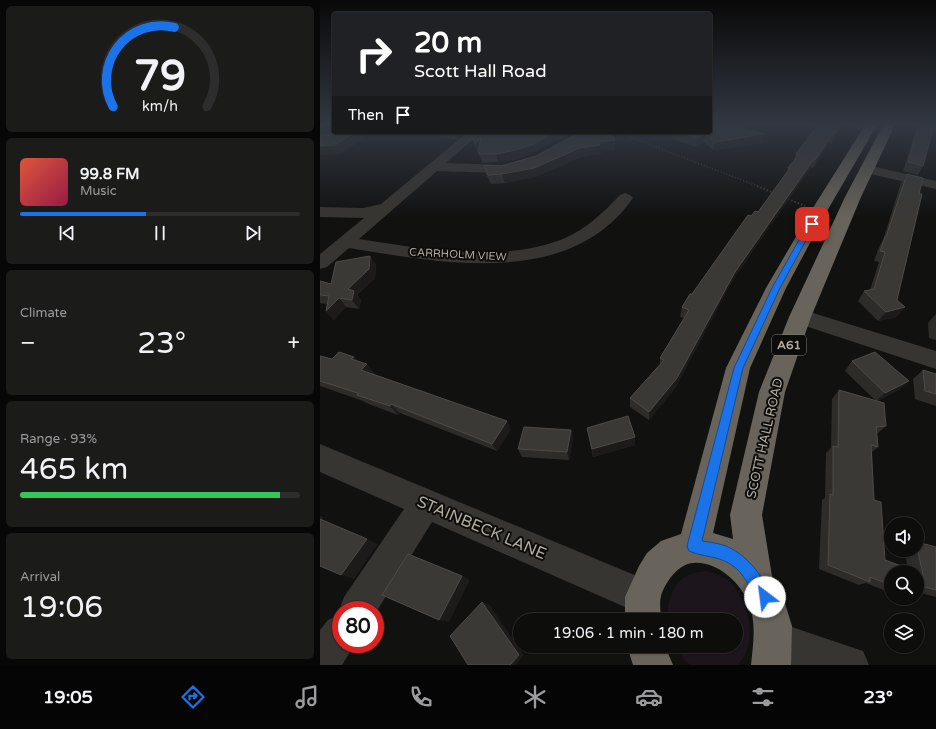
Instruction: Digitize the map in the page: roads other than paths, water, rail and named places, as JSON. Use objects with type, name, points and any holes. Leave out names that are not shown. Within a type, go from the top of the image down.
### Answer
[{"type":"highway","name":"SCOTT HALL ROAD","points":[[694,546],[738,368],[776,288],[819,211],[853,156]]},
{"type":"highway","name":"SCOTT HALL ROAD","points":[[756,581],[746,514],[772,392],[800,317],[867,169],[869,156]]},
{"type":"highway","name":"A61","points":[[694,546],[724,552],[743,566],[756,581],[765,597],[773,626],[772,653]]},
{"type":"highway","points":[[643,608],[651,578],[659,565],[674,553],[694,546]]},
{"type":"highway","points":[[649,653],[653,665]]},
{"type":"street","points":[[320,263],[447,156]]},
{"type":"street","points":[[434,167],[503,169],[525,162]]},
{"type":"street","points":[[867,169],[936,185]]},
{"type":"street","name":"CARRHOLM VIEW","points":[[351,238],[442,255],[498,257],[526,255],[571,242],[588,232],[612,212],[625,198]]},
{"type":"street","points":[[320,212],[363,213],[389,206]]},
{"type":"street","points":[[341,213],[351,238]]},
{"type":"street","points":[[800,317],[936,360]]},
{"type":"street","name":"STAINBECK LANE","points":[[320,458],[426,503],[643,608]]},
{"type":"street","points":[[363,601],[426,503]]},
{"type":"street","points":[[320,663],[332,646]]},
{"type":"street","points":[[772,653],[849,665]]}]
